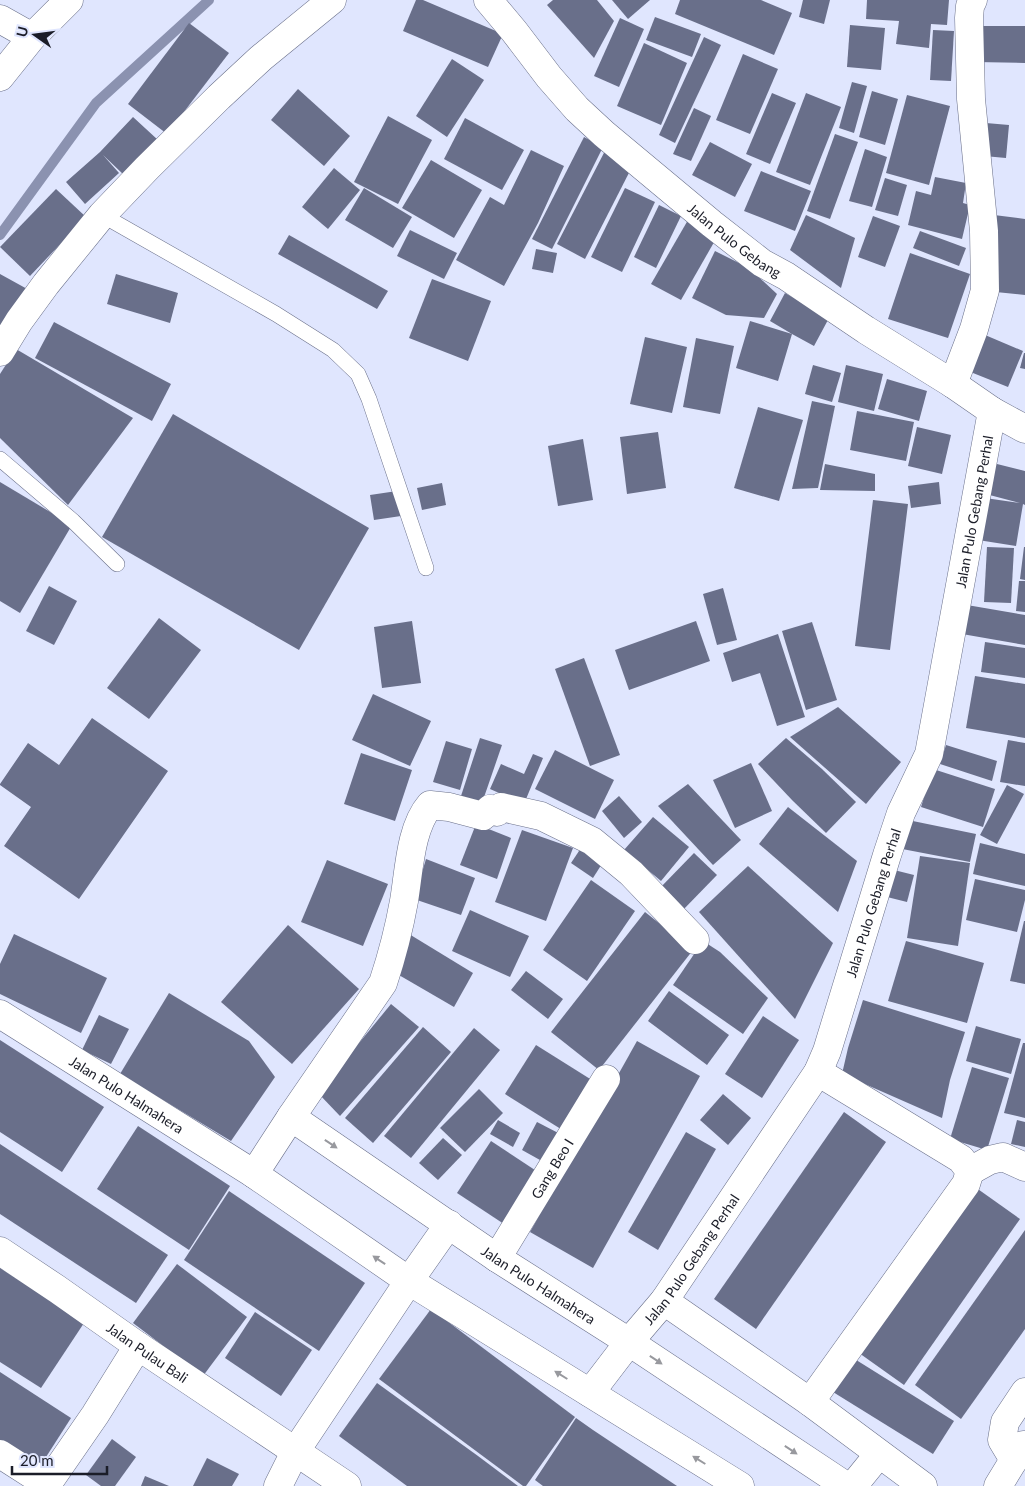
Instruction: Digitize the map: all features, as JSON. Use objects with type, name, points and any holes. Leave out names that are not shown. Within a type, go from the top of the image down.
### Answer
[{"type":"street","points":[[0,76],[32,37],[69,0]]},
{"type":"street","points":[[0,352],[19,321],[46,284],[102,215],[219,97],[261,58],[332,0]]},
{"type":"street","name":"Jalan Pulo Gebang","points":[[488,0],[549,77],[577,108],[604,134],[712,224],[762,263],[786,276],[992,411],[1025,429]]},
{"type":"street","points":[[953,384],[974,329],[985,290],[984,231],[971,99],[971,2]]},
{"type":"street","points":[[0,19],[32,37]]},
{"type":"street","name":"Jalan Pulo Gebang Perhal","points":[[590,1393],[629,1342],[664,1301],[818,1072],[827,1051],[901,813],[929,754],[992,411]]},
{"type":"street","points":[[254,1174],[291,1116],[383,983],[398,930],[414,841],[424,813],[430,806],[449,807],[483,816],[490,809],[497,812],[501,808],[509,809],[541,816],[592,841],[631,873],[695,940]]},
{"type":"street","name":"Jalan Pulo Halmahera","points":[[0,1014],[254,1174],[409,1281],[740,1486]]},
{"type":"street","points":[[818,1072],[961,1159],[970,1171]]},
{"type":"street","name":"Gang Beo I","points":[[498,1258],[606,1080]]},
{"type":"street","name":"Jalan Pulo Halmahera","points":[[291,1116],[498,1258],[629,1342],[846,1486]]},
{"type":"street","points":[[810,1402],[966,1184],[970,1171],[990,1160],[1003,1158],[1025,1167]]},
{"type":"street","points":[[278,1486],[295,1452],[449,1224]]},
{"type":"street","name":"Jalan Pulau Bali","points":[[0,1251],[347,1486]]},
{"type":"street","points":[[664,1301],[810,1402],[923,1486]]},
{"type":"street","points":[[0,1454],[47,1485],[95,1415],[138,1346]]},
{"type":"street","points":[[998,1486],[1020,1451],[1002,1440],[1005,1422],[1025,1392]]},
{"type":"street","points":[[853,1486],[879,1454]]},
{"type":"lane","points":[[102,215],[284,319],[333,350],[358,374],[370,399],[426,568]]},
{"type":"lane","points":[[0,459],[73,521],[117,564]]},
{"type":"building","points":[[416,0],[423,0],[503,34],[488,67],[403,31]]},
{"type":"building","points":[[553,0],[597,0],[614,21],[594,58],[547,5]]},
{"type":"building","points":[[612,0],[650,0],[628,19]]},
{"type":"building","points":[[680,0],[761,0],[792,13],[774,55],[675,14]]},
{"type":"building","points":[[803,0],[830,0],[824,24],[799,17]]},
{"type":"building","points":[[867,0],[949,0],[947,25],[931,24],[929,48],[896,44],[899,21],[866,19]]},
{"type":"building","points":[[655,17],[701,34],[692,57],[646,40]]},
{"type":"building","points":[[620,18],[644,29],[619,87],[594,76]]},
{"type":"building","points":[[189,23],[229,53],[167,134],[128,104]]},
{"type":"building","points":[[850,25],[885,28],[881,70],[847,67]]},
{"type":"building","points":[[975,26],[1025,26],[1025,63],[975,62]]},
{"type":"building","points":[[933,30],[954,31],[951,81],[930,80]]},
{"type":"building","points":[[704,37],[721,45],[675,143],[659,135]]},
{"type":"building","points":[[644,43],[687,63],[661,125],[617,106]]},
{"type":"building","points":[[743,54],[778,69],[750,134],[716,120]]},
{"type":"building","points":[[452,59],[484,80],[447,137],[416,116]]},
{"type":"building","points":[[852,82],[867,86],[854,133],[839,128]]},
{"type":"building","points":[[298,89],[350,136],[324,166],[271,120]]},
{"type":"building","points":[[872,91],[898,99],[885,145],[859,137]]},
{"type":"building","points":[[772,93],[796,103],[770,164],[746,154]]},
{"type":"building","points":[[806,93],[841,107],[810,185],[776,172]]},
{"type":"building","points":[[907,95],[950,106],[929,185],[886,173]]},
{"type":"building","points":[[694,108],[711,116],[691,161],[673,154]]},
{"type":"building","points":[[388,116],[432,140],[398,204],[354,182]]},
{"type":"building","points":[[133,117],[158,140],[124,175],[103,155],[119,173],[85,204],[66,182],[100,152]]},
{"type":"building","points":[[465,118],[524,150],[502,190],[444,159]]},
{"type":"building","points":[[986,123],[1009,125],[1006,158],[984,156]]},
{"type":"building","points":[[835,134],[858,142],[830,219],[807,211]]},
{"type":"building","points":[[584,137],[603,147],[552,249],[532,239]]},
{"type":"building","points":[[710,142],[752,164],[735,197],[692,175]]},
{"type":"building","points":[[607,147],[635,161],[585,259],[557,244]]},
{"type":"building","points":[[865,149],[887,157],[872,207],[849,201]]},
{"type":"building","points":[[531,150],[564,166],[538,223],[504,286],[456,260],[490,197],[504,205]]},
{"type":"building","points":[[431,160],[482,190],[454,238],[402,208]]},
{"type":"building","points":[[334,168],[360,190],[328,229],[302,207]]},
{"type":"building","points":[[761,171],[811,191],[795,231],[744,211]]},
{"type":"building","points":[[935,177],[966,183],[963,203],[970,205],[962,239],[908,225],[916,191],[931,195]]},
{"type":"building","points":[[885,178],[907,185],[898,216],[875,210]]},
{"type":"building","points":[[364,188],[412,217],[393,248],[345,220]]},
{"type":"building","points":[[625,188],[655,202],[622,272],[591,257]]},
{"type":"building","points":[[56,189],[86,217],[30,276],[0,247]]},
{"type":"building","points":[[659,205],[681,216],[656,268],[634,257]]},
{"type":"building","points":[[806,215],[855,238],[841,288],[790,250]]},
{"type":"building","points":[[994,215],[1025,219],[1025,295],[986,291]]},
{"type":"building","points":[[873,216],[900,226],[885,267],[858,257]]},
{"type":"building","points":[[688,220],[717,237],[681,300],[651,284]]},
{"type":"building","points":[[410,230],[457,253],[444,279],[397,256]]},
{"type":"building","points":[[920,231],[966,248],[959,266],[913,248]]},
{"type":"building","points":[[289,235],[388,291],[377,309],[278,254]]},
{"type":"building","points":[[536,249],[557,253],[553,273],[532,269]]},
{"type":"building","points":[[715,251],[749,268],[777,294],[764,318],[726,315],[692,298]]},
{"type":"building","points":[[910,253],[970,274],[948,338],[888,319]]},
{"type":"building","points":[[0,274],[29,290],[0,341]]},
{"type":"building","points":[[116,274],[178,293],[170,323],[107,304]]},
{"type":"building","points":[[432,279],[491,301],[468,361],[409,338]]},
{"type":"building","points":[[785,293],[829,318],[814,346],[770,321]]},
{"type":"building","points":[[750,321],[792,334],[778,381],[736,368]]},
{"type":"building","points":[[54,322],[171,384],[152,421],[35,358]]},
{"type":"building","points":[[978,332],[1023,351],[1008,387],[963,369]]},
{"type":"building","points":[[645,337],[687,347],[672,413],[630,404]]},
{"type":"building","points":[[696,338],[734,346],[720,414],[683,407]]},
{"type":"building","points":[[16,349],[133,418],[68,505],[0,438],[0,374]]},
{"type":"building","points":[[1025,353],[1025,369],[1020,368]]},
{"type":"building","points":[[813,365],[841,373],[832,402],[805,394]]},
{"type":"building","points":[[846,365],[883,374],[874,411],[838,402]]},
{"type":"building","points":[[887,379],[927,391],[919,421],[878,409]]},
{"type":"building","points":[[812,401],[835,406],[818,488],[792,489]]},
{"type":"building","points":[[758,407],[803,420],[779,501],[734,488]]},
{"type":"building","points":[[857,411],[914,422],[906,461],[850,450]]},
{"type":"building","points":[[173,414],[369,528],[299,650],[102,537]]},
{"type":"building","points":[[917,427],[951,435],[942,474],[908,466]]},
{"type":"building","points":[[658,432],[666,488],[627,494],[620,437]]},
{"type":"building","points":[[583,439],[593,500],[558,506],[548,446]]},
{"type":"building","points":[[985,461],[1025,471],[1025,505],[1023,504],[1016,546],[978,540],[985,498],[1020,503],[982,493]]},
{"type":"building","points":[[825,464],[875,474],[875,491],[820,490]]},
{"type":"building","points":[[0,482],[72,525],[20,613],[0,601]]},
{"type":"building","points":[[939,482],[941,504],[911,508],[908,486]]},
{"type":"building","points":[[442,483],[446,505],[422,510],[417,488]]},
{"type":"building","points":[[397,491],[401,516],[374,520],[370,495]]},
{"type":"building","points":[[873,500],[908,504],[890,650],[855,646]]},
{"type":"building","points":[[987,547],[1014,548],[1011,603],[984,602]]},
{"type":"building","points":[[1025,547],[1025,580],[1020,579]]},
{"type":"building","points":[[1019,581],[1025,581],[1025,612],[1016,611]]},
{"type":"building","points":[[49,586],[77,601],[54,645],[26,631]]},
{"type":"building","points":[[723,588],[737,640],[717,645],[703,594]]},
{"type":"building","points":[[967,605],[1025,615],[1025,645],[962,634]]},
{"type":"building","points":[[159,618],[201,650],[149,719],[107,688]]},
{"type":"building","points":[[412,621],[421,683],[382,688],[374,627]]},
{"type":"building","points":[[696,621],[710,661],[629,690],[615,650]]},
{"type":"building","points":[[812,622],[837,700],[806,710],[782,631]]},
{"type":"building","points":[[778,634],[805,717],[777,726],[760,673],[732,682],[723,653]]},
{"type":"building","points":[[985,642],[1025,648],[1025,678],[981,672]]},
{"type":"building","points":[[584,658],[620,755],[590,766],[555,669]]},
{"type":"building","points":[[975,676],[1025,684],[1025,738],[966,728]]},
{"type":"building","points":[[373,694],[431,721],[410,766],[352,740]]},
{"type":"building","points":[[838,707],[901,762],[866,804],[790,737]]},
{"type":"building","points":[[92,718],[168,771],[79,899],[4,846],[31,807],[0,784],[28,743],[59,765]]},
{"type":"building","points":[[480,738],[502,745],[481,806],[460,799]]},
{"type":"building","points":[[786,738],[856,802],[826,833],[758,764]]},
{"type":"building","points":[[1008,740],[1025,743],[1025,786],[1000,782]]},
{"type":"building","points":[[446,741],[472,749],[460,790],[433,782]]},
{"type":"building","points":[[946,745],[997,761],[992,781],[940,764]]},
{"type":"building","points":[[555,750],[614,780],[595,819],[535,789]]},
{"type":"building","points":[[361,753],[412,770],[395,821],[344,804]]},
{"type":"building","points":[[533,754],[543,758],[524,804],[490,789],[501,764],[524,774]]},
{"type":"building","points":[[751,763],[772,811],[735,828],[713,780]]},
{"type":"building","points":[[933,769],[995,789],[983,827],[921,807]]},
{"type":"building","points":[[688,784],[741,840],[713,865],[658,806]]},
{"type":"building","points":[[1007,785],[1024,794],[997,844],[980,835]]},
{"type":"building","points":[[619,796],[642,822],[624,838],[602,811]]},
{"type":"building","points":[[788,807],[857,861],[838,912],[759,844]]},
{"type":"building","points":[[653,817],[689,847],[661,881],[624,850]]},
{"type":"building","points":[[903,819],[976,834],[970,862],[897,848]]},
{"type":"building","points":[[476,824],[511,838],[497,879],[460,865]]},
{"type":"building","points":[[522,830],[573,848],[546,921],[495,902]]},
{"type":"building","points":[[980,843],[1025,854],[1025,886],[973,874]]},
{"type":"building","points":[[583,845],[605,859],[593,878],[571,863]]},
{"type":"building","points":[[694,853],[717,875],[682,911],[659,889]]},
{"type":"building","points":[[920,856],[970,863],[958,946],[907,938]]},
{"type":"building","points":[[426,859],[475,878],[461,915],[414,899]]},
{"type":"building","points":[[327,860],[388,884],[363,946],[301,922]]},
{"type":"building","points":[[748,866],[833,943],[795,1019],[699,912]]},
{"type":"building","points":[[886,868],[914,875],[907,902],[879,895]]},
{"type":"building","points":[[975,879],[1025,890],[1025,900],[1017,932],[966,920]]},
{"type":"building","points":[[591,880],[635,911],[587,981],[543,950]]},
{"type":"building","points":[[470,910],[529,936],[510,977],[452,951]]},
{"type":"building","points":[[645,912],[693,950],[599,1070],[551,1032]]},
{"type":"building","points":[[1025,921],[1025,984],[1010,981]]},
{"type":"building","points":[[288,925],[359,989],[292,1064],[221,1002]]},
{"type":"building","points":[[14,934],[107,978],[81,1033],[0,994],[0,964]]},
{"type":"building","points":[[409,934],[473,973],[454,1007],[392,971]]},
{"type":"building","points":[[703,941],[720,952],[768,998],[743,1034],[673,985]]},
{"type":"building","points":[[906,941],[984,963],[967,1023],[888,1001]]},
{"type":"building","points":[[526,971],[563,999],[548,1019],[511,990]]},
{"type":"building","points":[[669,991],[729,1035],[707,1065],[648,1021]]},
{"type":"building","points":[[169,993],[249,1041],[275,1077],[231,1141],[120,1074]]},
{"type":"building","points":[[863,1000],[965,1032],[950,1080],[942,1118],[842,1074]]},
{"type":"building","points":[[391,1004],[419,1027],[340,1116],[318,1093]]},
{"type":"building","points":[[99,1015],[129,1029],[111,1064],[82,1050]]},
{"type":"building","points":[[763,1016],[799,1040],[762,1098],[725,1074]]},
{"type":"building","points":[[976,1026],[1021,1039],[1011,1074],[966,1061]]},
{"type":"building","points":[[423,1027],[451,1052],[373,1143],[345,1118]]},
{"type":"building","points":[[474,1028],[500,1050],[411,1158],[384,1136]]},
{"type":"building","points":[[0,1040],[104,1107],[62,1172],[0,1132]]},
{"type":"building","points":[[637,1041],[700,1076],[593,1268],[530,1232]]},
{"type":"building","points":[[1023,1043],[1025,1043],[1025,1118],[1004,1113]]},
{"type":"building","points":[[536,1045],[595,1082],[564,1131],[505,1094]]},
{"type":"building","points":[[972,1067],[1009,1078],[987,1150],[950,1139]]},
{"type":"building","points":[[479,1089],[503,1113],[465,1152],[440,1128]]},
{"type":"building","points":[[723,1094],[751,1118],[728,1145],[700,1120]]},
{"type":"building","points":[[844,1112],[886,1142],[756,1329],[714,1299]]},
{"type":"building","points":[[498,1120],[520,1133],[513,1147],[490,1134]]},
{"type":"building","points":[[1017,1120],[1025,1122],[1025,1147],[1011,1144]]},
{"type":"building","points":[[537,1122],[564,1136],[549,1165],[522,1150]]},
{"type":"building","points":[[138,1126],[230,1186],[189,1250],[97,1189]]},
{"type":"building","points":[[686,1132],[716,1149],[658,1250],[628,1232]]},
{"type":"building","points":[[443,1138],[462,1155],[438,1180],[419,1163]]},
{"type":"building","points":[[491,1141],[544,1176],[510,1228],[457,1193]]},
{"type":"building","points":[[0,1144],[168,1255],[136,1303],[0,1214]]},
{"type":"building","points":[[975,1187],[1020,1219],[904,1385],[859,1353]]},
{"type":"building","points":[[229,1191],[365,1283],[319,1351],[184,1260]]},
{"type":"building","points":[[1025,1230],[1025,1329],[961,1419],[915,1385]]},
{"type":"building","points":[[177,1264],[247,1317],[203,1376],[133,1323]]},
{"type":"building","points":[[0,1268],[84,1323],[41,1388],[0,1362]]},
{"type":"building","points":[[431,1309],[575,1417],[526,1486],[523,1486],[379,1379]]},
{"type":"building","points":[[255,1312],[312,1350],[281,1396],[225,1358]]},
{"type":"building","points":[[853,1358],[954,1421],[933,1454],[833,1392]]},
{"type":"building","points":[[0,1372],[71,1418],[39,1468],[0,1443]]},
{"type":"building","points":[[377,1383],[518,1486],[407,1486],[339,1436]]},
{"type":"building","points":[[576,1418],[677,1486],[543,1486],[535,1480]]},
{"type":"building","points":[[112,1439],[136,1457],[115,1486],[101,1486],[86,1475]]},
{"type":"building","points":[[207,1458],[239,1474],[232,1486],[193,1486]]},
{"type":"building","points":[[145,1476],[169,1486],[141,1486]]},
{"type":"waterway","points":[[0,235],[96,103],[209,0]]}]
